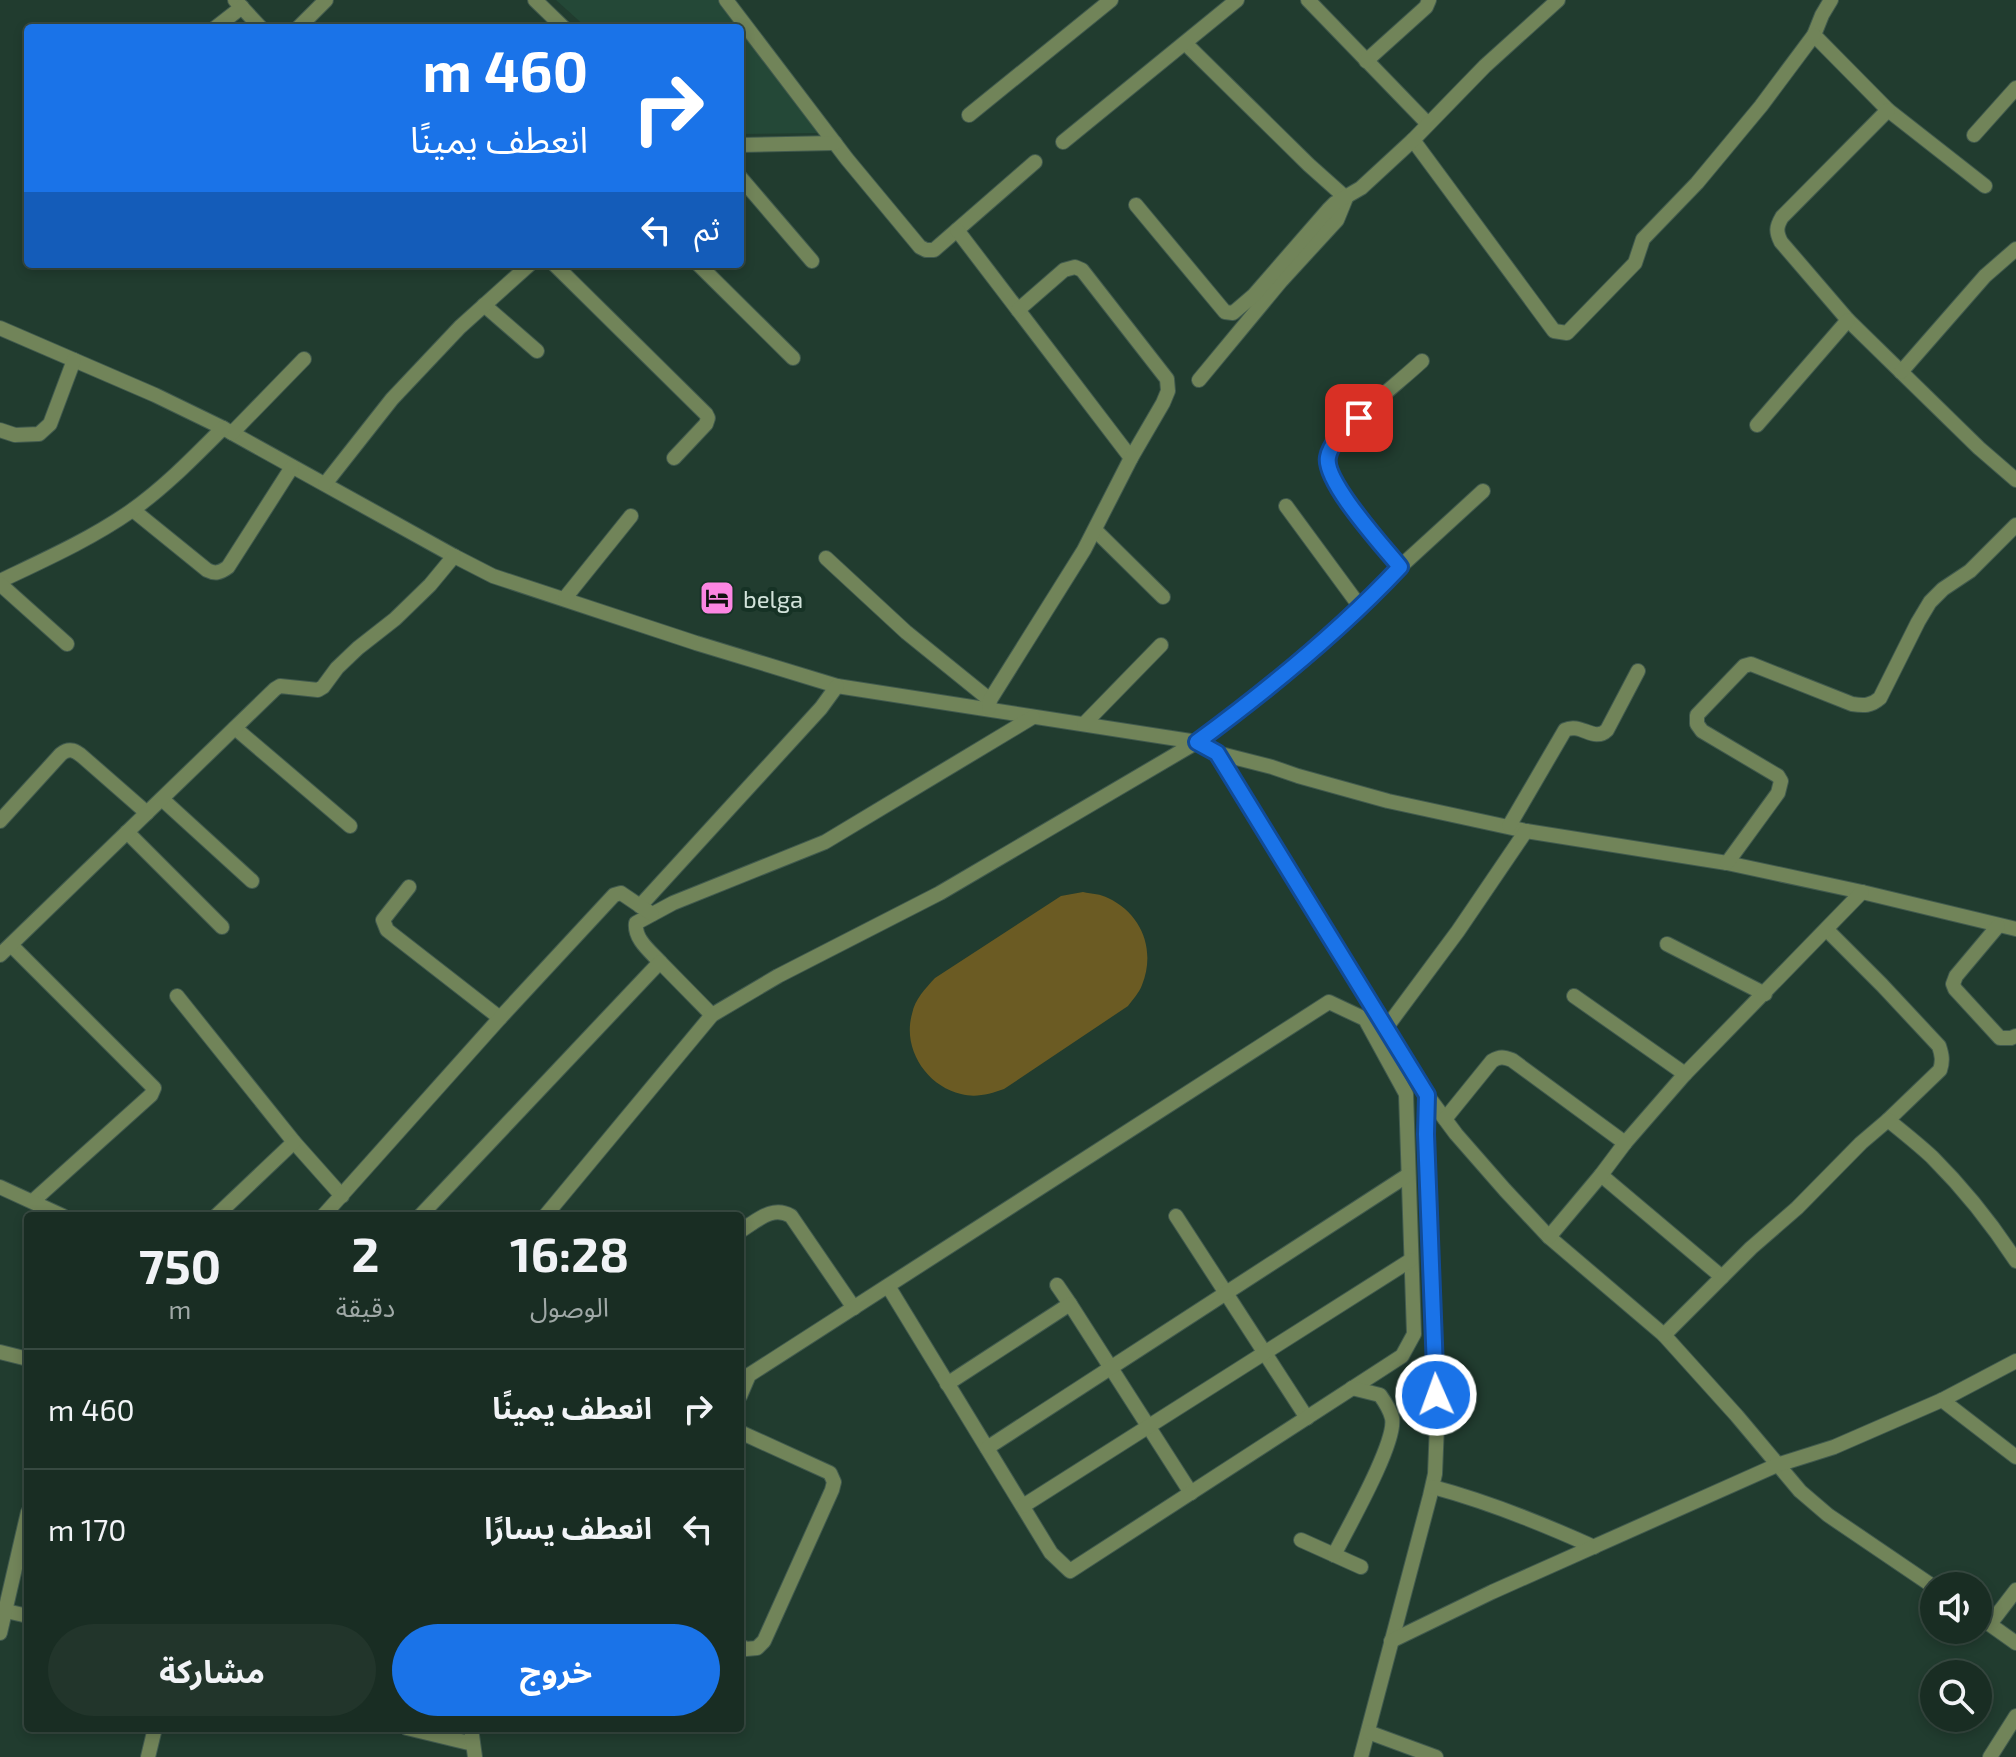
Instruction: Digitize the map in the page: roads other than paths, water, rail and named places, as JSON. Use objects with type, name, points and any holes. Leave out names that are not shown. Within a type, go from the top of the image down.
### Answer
[{"type":"street","points":[[302,24],[326,0]]},
{"type":"street","points":[[535,0],[560,24]]},
{"type":"street","points":[[726,0],[835,143],[920,247],[934,250],[1035,162]]},
{"type":"street","points":[[969,115],[1111,0]]},
{"type":"street","points":[[1063,142],[1237,0]]},
{"type":"street","points":[[1308,0],[1428,124]]},
{"type":"street","points":[[1366,61],[1426,7],[1429,0]]},
{"type":"street","points":[[1136,205],[1225,312],[1233,313],[1254,295],[1335,203],[1361,188],[1495,56],[1558,0]]},
{"type":"street","points":[[1413,140],[1554,331],[1567,333],[1635,263],[1643,239],[1697,183],[1761,106],[1814,35],[1831,0]]},
{"type":"street","points":[[219,24],[238,4],[257,24]]},
{"type":"street","points":[[1814,35],[1888,110],[1985,186]]},
{"type":"street","points":[[1185,43],[1346,198]]},
{"type":"street","points":[[1974,135],[2016,88]]},
{"type":"street","points":[[1888,110],[1782,217],[1776,232],[1781,242],[1848,320],[2016,480]]},
{"type":"street","points":[[744,145],[835,143]]},
{"type":"street","points":[[744,182],[812,261]]},
{"type":"street","points":[[1199,380],[1281,281],[1337,220],[1346,198]]},
{"type":"street","points":[[957,230],[1131,458]]},
{"type":"street","points":[[1901,372],[1985,276],[2016,249]]},
{"type":"street","points":[[989,704],[1084,550],[1168,391],[1167,379],[1082,270],[1075,267],[1064,270],[1018,310]]},
{"type":"street","points":[[325,484],[392,399],[460,327],[526,268]]},
{"type":"street","points":[[558,268],[706,414],[706,424],[674,458]]},
{"type":"street","points":[[702,268],[793,358]]},
{"type":"street","points":[[484,305],[537,351]]},
{"type":"street","points":[[1757,425],[1848,320]]},
{"type":"street","points":[[0,328],[155,395],[227,431],[493,576],[837,686],[989,704],[1033,717],[1197,742],[1217,753],[1388,801],[1526,831],[1727,863],[2016,929]]},
{"type":"street","points":[[67,644],[0,582],[90,537],[133,510],[227,431],[304,359]]},
{"type":"street","points":[[0,430],[15,435],[39,434],[50,424],[74,360]]},
{"type":"street","points":[[1400,567],[1336,486],[1328,470],[1328,455],[1334,443],[1422,361]]},
{"type":"street","points":[[133,510],[207,570],[222,572],[292,467]]},
{"type":"street","points":[[548,1212],[712,1015],[778,976],[940,893],[1197,742],[1294,668],[1483,491]]},
{"type":"street","points":[[1286,506],[1361,608]]},
{"type":"street","points":[[565,598],[631,516]]},
{"type":"street","points":[[1727,863],[1778,793],[1781,781],[1778,776],[1702,731],[1697,724],[1697,715],[1744,666],[1751,664],[1852,704],[1873,704],[1880,698],[1930,602],[1970,571],[2016,525]]},
{"type":"street","points":[[1095,530],[1163,597]]},
{"type":"street","points":[[33,1201],[151,1095],[154,1088],[6,950],[280,686],[318,690],[323,687],[337,668],[430,585],[454,556]]},
{"type":"street","points":[[826,558],[989,704]]},
{"type":"street","points":[[1084,724],[1161,645]]},
{"type":"street","points":[[1509,826],[1565,730],[1570,727],[1595,735],[1607,730],[1638,671]]},
{"type":"street","points":[[712,1015],[640,939],[635,932],[636,923],[837,686]]},
{"type":"street","points":[[327,1212],[614,895],[621,893],[646,910],[673,903],[825,842],[1033,717]]},
{"type":"street","points":[[235,728],[350,826]]},
{"type":"street","points":[[0,821],[61,754],[70,750],[76,751],[147,813]]},
{"type":"street","points":[[1217,753],[1427,1095],[1505,1190],[1549,1237],[1664,1335],[1800,1491],[1828,1515],[1920,1577]]},
{"type":"street","points":[[162,799],[252,881]]},
{"type":"street","points":[[1386,1028],[1458,931],[1526,831]]},
{"type":"street","points":[[127,832],[222,927]]},
{"type":"street","points":[[409,887],[383,920],[387,930],[500,1018]]},
{"type":"street","points":[[1549,1237],[1685,1074],[1862,892]]},
{"type":"street","points":[[1998,926],[1956,976],[1953,984],[2000,1038],[2016,1036]]},
{"type":"street","points":[[1664,1335],[1751,1248],[1797,1208],[1940,1070],[1943,1061],[1939,1046],[1827,930]]},
{"type":"street","points":[[1667,944],[1765,994]]},
{"type":"street","points":[[424,1212],[660,962]]},
{"type":"street","points":[[177,996],[294,1142],[342,1196]]},
{"type":"street","points":[[1574,996],[1685,1074]]},
{"type":"street","points":[[744,1387],[749,1375],[1329,1002],[1365,1019],[1406,1094],[1414,1334],[1402,1356],[1070,1571],[1051,1553],[888,1286]]},
{"type":"street","points":[[1445,1119],[1492,1061],[1505,1057],[1625,1143]]},
{"type":"street","points":[[1361,1757],[1433,1487],[1437,1424],[1427,1095]]},
{"type":"street","points":[[1888,1120],[1931,1156],[1967,1196],[2016,1261]]},
{"type":"street","points":[[220,1212],[294,1142]]},
{"type":"street","points":[[987,1448],[1408,1175]]},
{"type":"street","points":[[1601,1175],[1722,1277]]},
{"type":"street","points":[[0,1187],[55,1212]]},
{"type":"street","points":[[744,1228],[773,1210],[791,1216],[854,1308]]},
{"type":"street","points":[[1176,1216],[1307,1418]]},
{"type":"street","points":[[1023,1506],[1411,1260]]},
{"type":"street","points":[[1057,1285],[1191,1493]]},
{"type":"street","points":[[947,1384],[1070,1304]]},
{"type":"street","points":[[0,1352],[24,1358]]},
{"type":"street","points":[[1391,1641],[1492,1592],[1777,1465],[1834,1447],[1942,1400],[2016,1361]]},
{"type":"street","points":[[1334,1555],[1381,1461],[1392,1432],[1392,1418],[1380,1395],[1388,1365]]},
{"type":"street","points":[[1352,1388],[1380,1395]]},
{"type":"street","points":[[1942,1400],[2016,1457]]},
{"type":"street","points":[[744,1434],[830,1473],[834,1482],[764,1641],[757,1648],[744,1648]]},
{"type":"street","points":[[1433,1487],[1479,1499],[1594,1547]]},
{"type":"street","points":[[0,1633],[6,1611],[6,1580],[24,1524]]},
{"type":"street","points":[[1301,1540],[1361,1567]]},
{"type":"street","points":[[1992,1612],[2016,1590]]},
{"type":"street","points":[[6,1611],[24,1615]]},
{"type":"street","points":[[1992,1626],[2016,1643]]},
{"type":"street","points":[[1990,1757],[2010,1738],[2016,1716]]},
{"type":"street","points":[[148,1757],[154,1732]]},
{"type":"street","points":[[419,1732],[474,1751]]},
{"type":"street","points":[[1368,1732],[1436,1757]]},
{"type":"place","name":"belga","points":[[717,598]]}]
